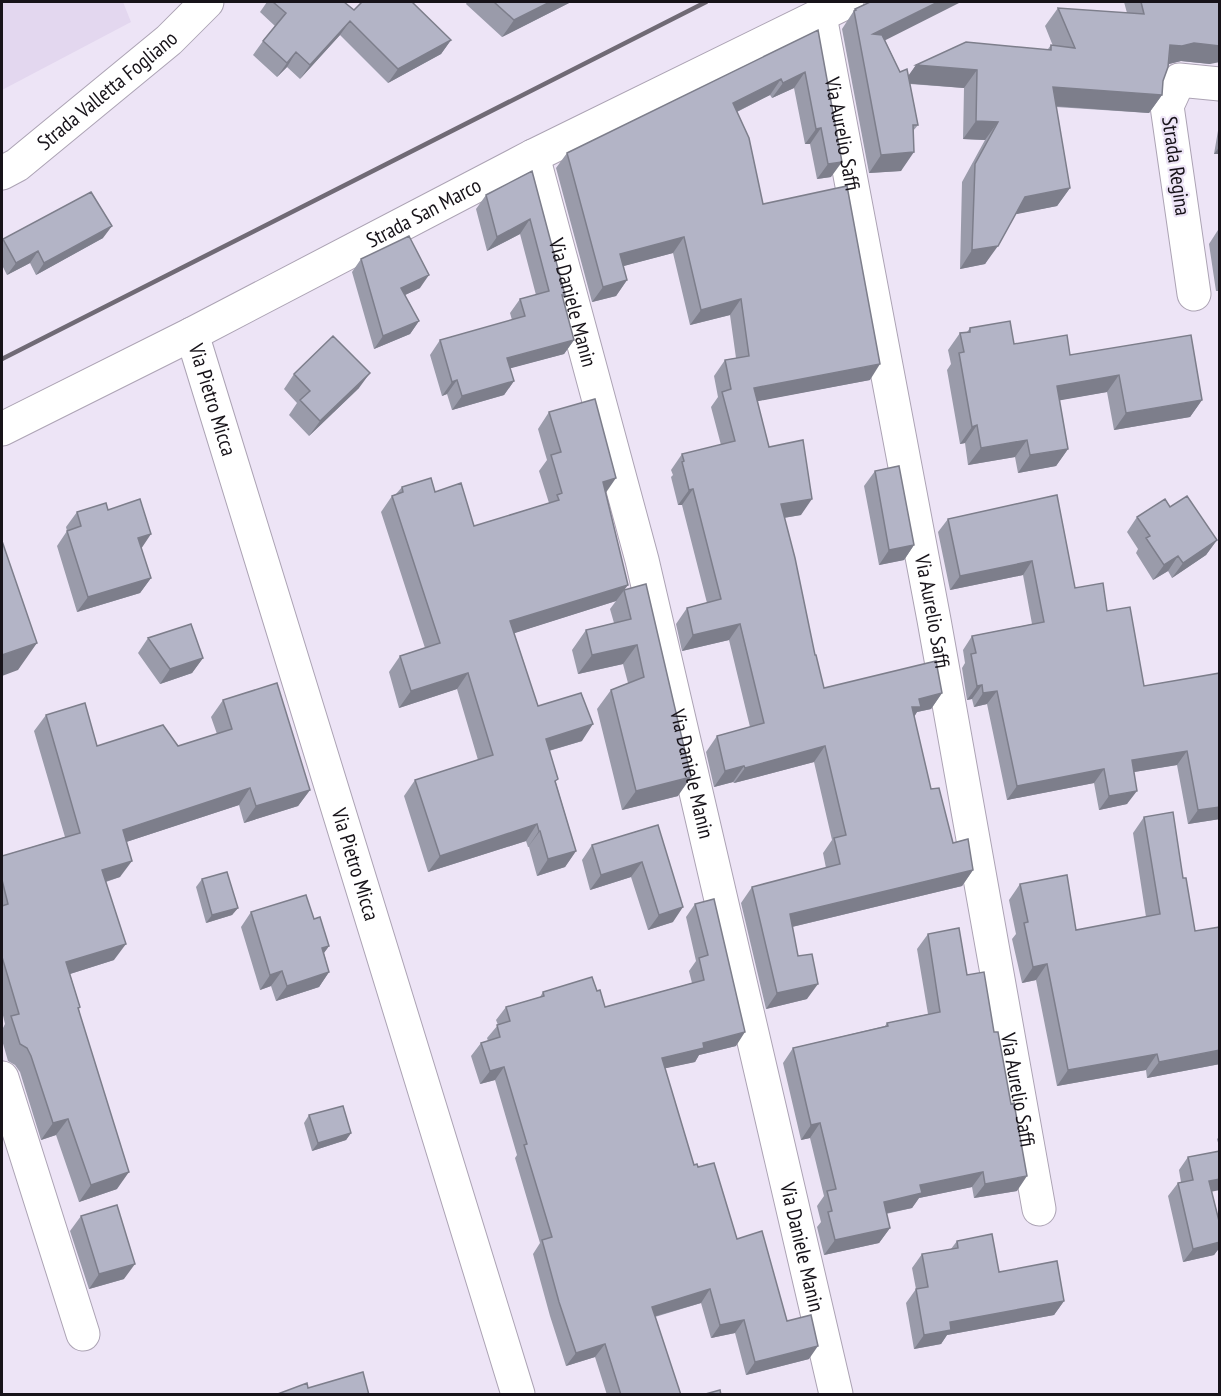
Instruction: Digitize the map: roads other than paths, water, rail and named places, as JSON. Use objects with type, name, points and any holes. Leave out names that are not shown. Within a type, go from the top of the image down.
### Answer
[{"type":"street","name":"Strada Valletta Fogliano","points":[[2,173],[17,165],[169,40],[207,2]]},
{"type":"street","name":"Strada San Marco","points":[[2,429],[192,334],[533,156],[833,9]]},
{"type":"street","name":"Via Aurelio Saffi","points":[[833,9],[934,620],[1039,1209]]},
{"type":"street","name":"Strada Regina","points":[[1194,294],[1167,106],[1179,80],[1220,84]]},
{"type":"street","name":"Via Daniele Manin","points":[[533,156],[642,560],[836,1395]]},
{"type":"street","name":"Via Pietro Micca","points":[[192,334],[518,1395]]},
{"type":"street","points":[[2,1078],[83,1334]]},
{"type":"railway","points":[[2,359],[706,2]]}]
